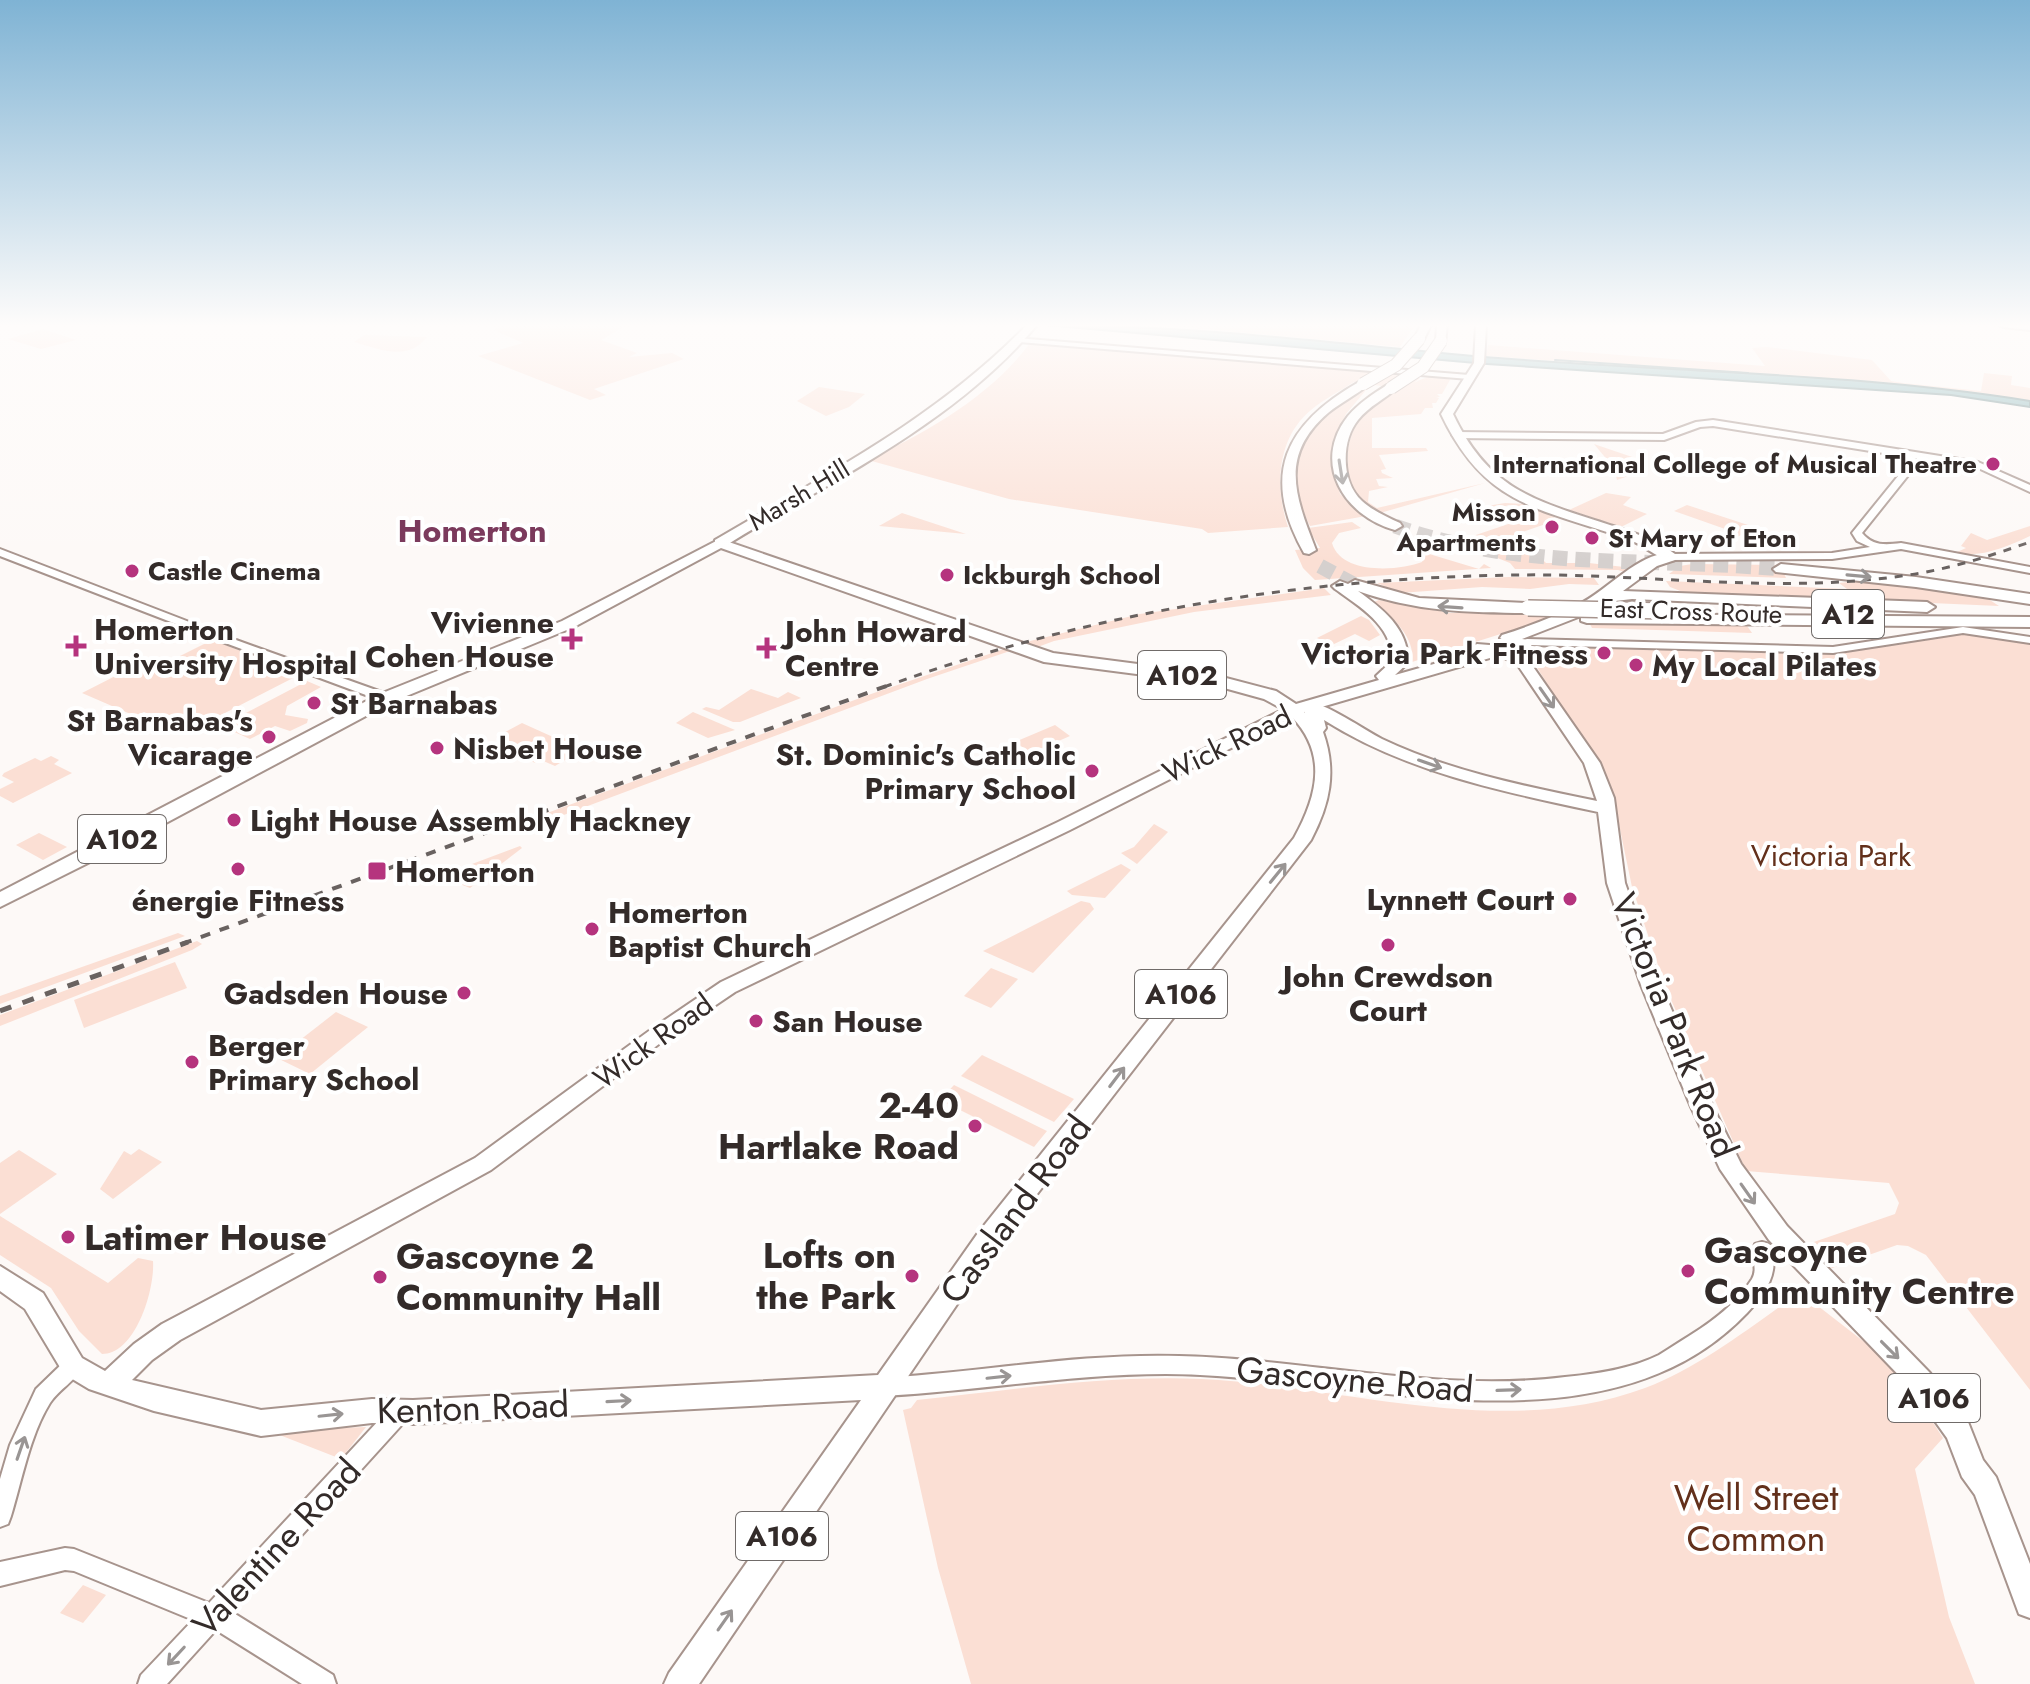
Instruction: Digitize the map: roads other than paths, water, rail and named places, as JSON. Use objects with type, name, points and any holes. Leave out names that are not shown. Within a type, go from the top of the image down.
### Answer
[{"type":"highway","points":[[1315,559],[1289,499],[1291,458],[1298,440],[1313,419],[1332,404]]},
{"type":"highway","points":[[1367,404],[1350,421],[1341,441],[1339,460],[1343,483],[1352,499],[1395,526]]},
{"type":"highway","name":"A102","points":[[0,900],[386,698],[568,624],[720,543],[1050,658],[1207,678],[1309,703]]},
{"type":"highway","name":"Wick Road","points":[[1309,703],[1526,642],[1560,629],[1632,594],[1670,557]]},
{"type":"highway","name":"Wick Road","points":[[1309,703],[1543,626],[1604,598],[1653,562],[1670,557]]},
{"type":"highway","name":"East Cross Route","points":[[1781,569],[1916,582],[2030,599]]},
{"type":"highway","points":[[1649,579],[1657,589],[1673,595]]},
{"type":"highway","name":"East Cross Route","points":[[1384,676],[1400,663],[1399,643],[1347,586],[1431,605],[1923,615],[2030,621]]},
{"type":"highway","points":[[1604,598],[1632,594]]},
{"type":"highway","name":"A12","points":[[1632,594],[2030,612]]},
{"type":"highway","name":"A12","points":[[1587,618],[2030,621]]},
{"type":"highway","name":"A102","points":[[1270,695],[1309,703]]},
{"type":"main road","name":"Marsh Hill","points":[[720,543],[948,404]]},
{"type":"main road","points":[[1453,404],[1447,414],[1456,435],[1485,475],[1510,494],[1641,540],[1670,557]]},
{"type":"main road","points":[[1477,648],[1497,649],[1522,661],[1526,642]]},
{"type":"main road","name":"Victoria Park Road","points":[[1522,661],[1599,777],[1616,883],[1651,985],[1702,1107],[1732,1169],[1778,1233],[1921,1381],[1958,1431],[1967,1459],[1978,1480],[1986,1487],[2030,1603]]},
{"type":"main road","points":[[1309,703],[1358,733],[1419,760],[1479,779],[1604,808]]},
{"type":"main road","name":"Cassland Road","points":[[680,1684],[998,1225],[1298,845],[1312,821],[1325,773],[1323,752],[1309,703]]},
{"type":"main road","name":"Wick Road","points":[[110,1384],[143,1352],[171,1332],[483,1164],[719,992],[1013,851],[1309,703]]},
{"type":"main road","points":[[0,1277],[34,1301],[73,1366]]},
{"type":"main road","name":"Kenton Road","points":[[73,1366],[84,1375],[154,1399],[261,1423],[372,1411],[883,1387]]},
{"type":"street","points":[[1456,435],[1664,437],[1704,423],[1985,466],[2030,489]]},
{"type":"street","points":[[1879,548],[1861,539],[1857,533],[1907,471],[1913,454]]},
{"type":"street","points":[[1670,557],[1832,556],[1879,548],[1912,547],[2030,570]]},
{"type":"street","points":[[0,552],[386,698]]},
{"type":"street","points":[[1560,629],[1564,636],[1578,643]]},
{"type":"street","points":[[1526,642],[1833,650],[1963,630],[2030,640]]},
{"type":"street","name":"Gascoyne Road","points":[[883,1387],[1097,1367],[1180,1365],[1419,1387],[1501,1390],[1567,1387],[1636,1373],[1669,1362],[1688,1350],[1748,1299],[1763,1275],[1762,1250]]},
{"type":"street","points":[[0,1516],[21,1445],[43,1396],[73,1366]]},
{"type":"street","name":"Valentine Road","points":[[150,1684],[402,1411]]},
{"type":"street","points":[[0,1574],[65,1559],[74,1560],[213,1616],[324,1684]]},
{"type":"tunnel","points":[[1395,526],[1489,550],[1538,556],[1781,569]]},
{"type":"tunnel","points":[[1320,566],[1355,585]]},
{"type":"railway","points":[[884,687],[961,661],[1116,620],[1275,592],[1355,583],[1516,575],[1761,583],[1859,581],[1939,569],[2030,542]]},
{"type":"railway","points":[[182,944],[889,685]]},
{"type":"railway","points":[[0,1011],[188,942]]},
{"type":"place","name":"International College of Musical Theatre","points":[[1993,464]]},
{"type":"place","name":"Misson Apartments","points":[[1552,527]]},
{"type":"place","name":"St Mary of Eton","points":[[1592,538]]},
{"type":"place","name":"Castle Cinema","points":[[132,571]]},
{"type":"place","name":"Ickburgh School","points":[[947,575]]},
{"type":"place","name":"Vivienne Cohen House","points":[[572,639]]},
{"type":"place","name":"Homerton University Hospital","points":[[76,646]]},
{"type":"place","name":"John Howard Centre","points":[[767,648]]},
{"type":"place","name":"Victoria Park Fitness","points":[[1604,653]]},
{"type":"place","name":"My Local Pilates","points":[[1636,665]]},
{"type":"place","name":"St Barnabas","points":[[314,703]]},
{"type":"place","name":"St Barnabas's Vicarage","points":[[269,737]]},
{"type":"place","name":"Nisbet House","points":[[437,748]]},
{"type":"place","name":"St. Dominic's Catholic Primary School","points":[[1092,771]]},
{"type":"place","name":"Light House Assembly Hackney","points":[[234,820]]},
{"type":"place","name":"énergie Fitness","points":[[238,869]]},
{"type":"place","name":"Homerton","points":[[377,871]]},
{"type":"place","name":"Lynnett Court","points":[[1570,899]]},
{"type":"place","name":"Homerton Baptist Church","points":[[592,929]]},
{"type":"place","name":"John Crewdson Court","points":[[1388,945]]},
{"type":"place","name":"Gadsden House","points":[[464,993]]},
{"type":"place","name":"San House","points":[[756,1021]]},
{"type":"place","name":"Berger Primary School","points":[[192,1062]]},
{"type":"place","name":"2-40 Hartlake Road","points":[[975,1126]]},
{"type":"place","name":"Latimer House","points":[[68,1237]]},
{"type":"place","name":"Gascoyne Community Centre","points":[[1688,1271]]},
{"type":"place","name":"Lofts on the Park","points":[[912,1276]]},
{"type":"place","name":"Gascoyne 2 Community Hall","points":[[380,1277]]},
{"type":"district","name":"Homerton","points":[[472,531]]},
{"type":"park label","name":"Victoria Park","points":[[1831,855]]},
{"type":"park label","name":"Well Street Common","points":[[1756,1518]]}]
